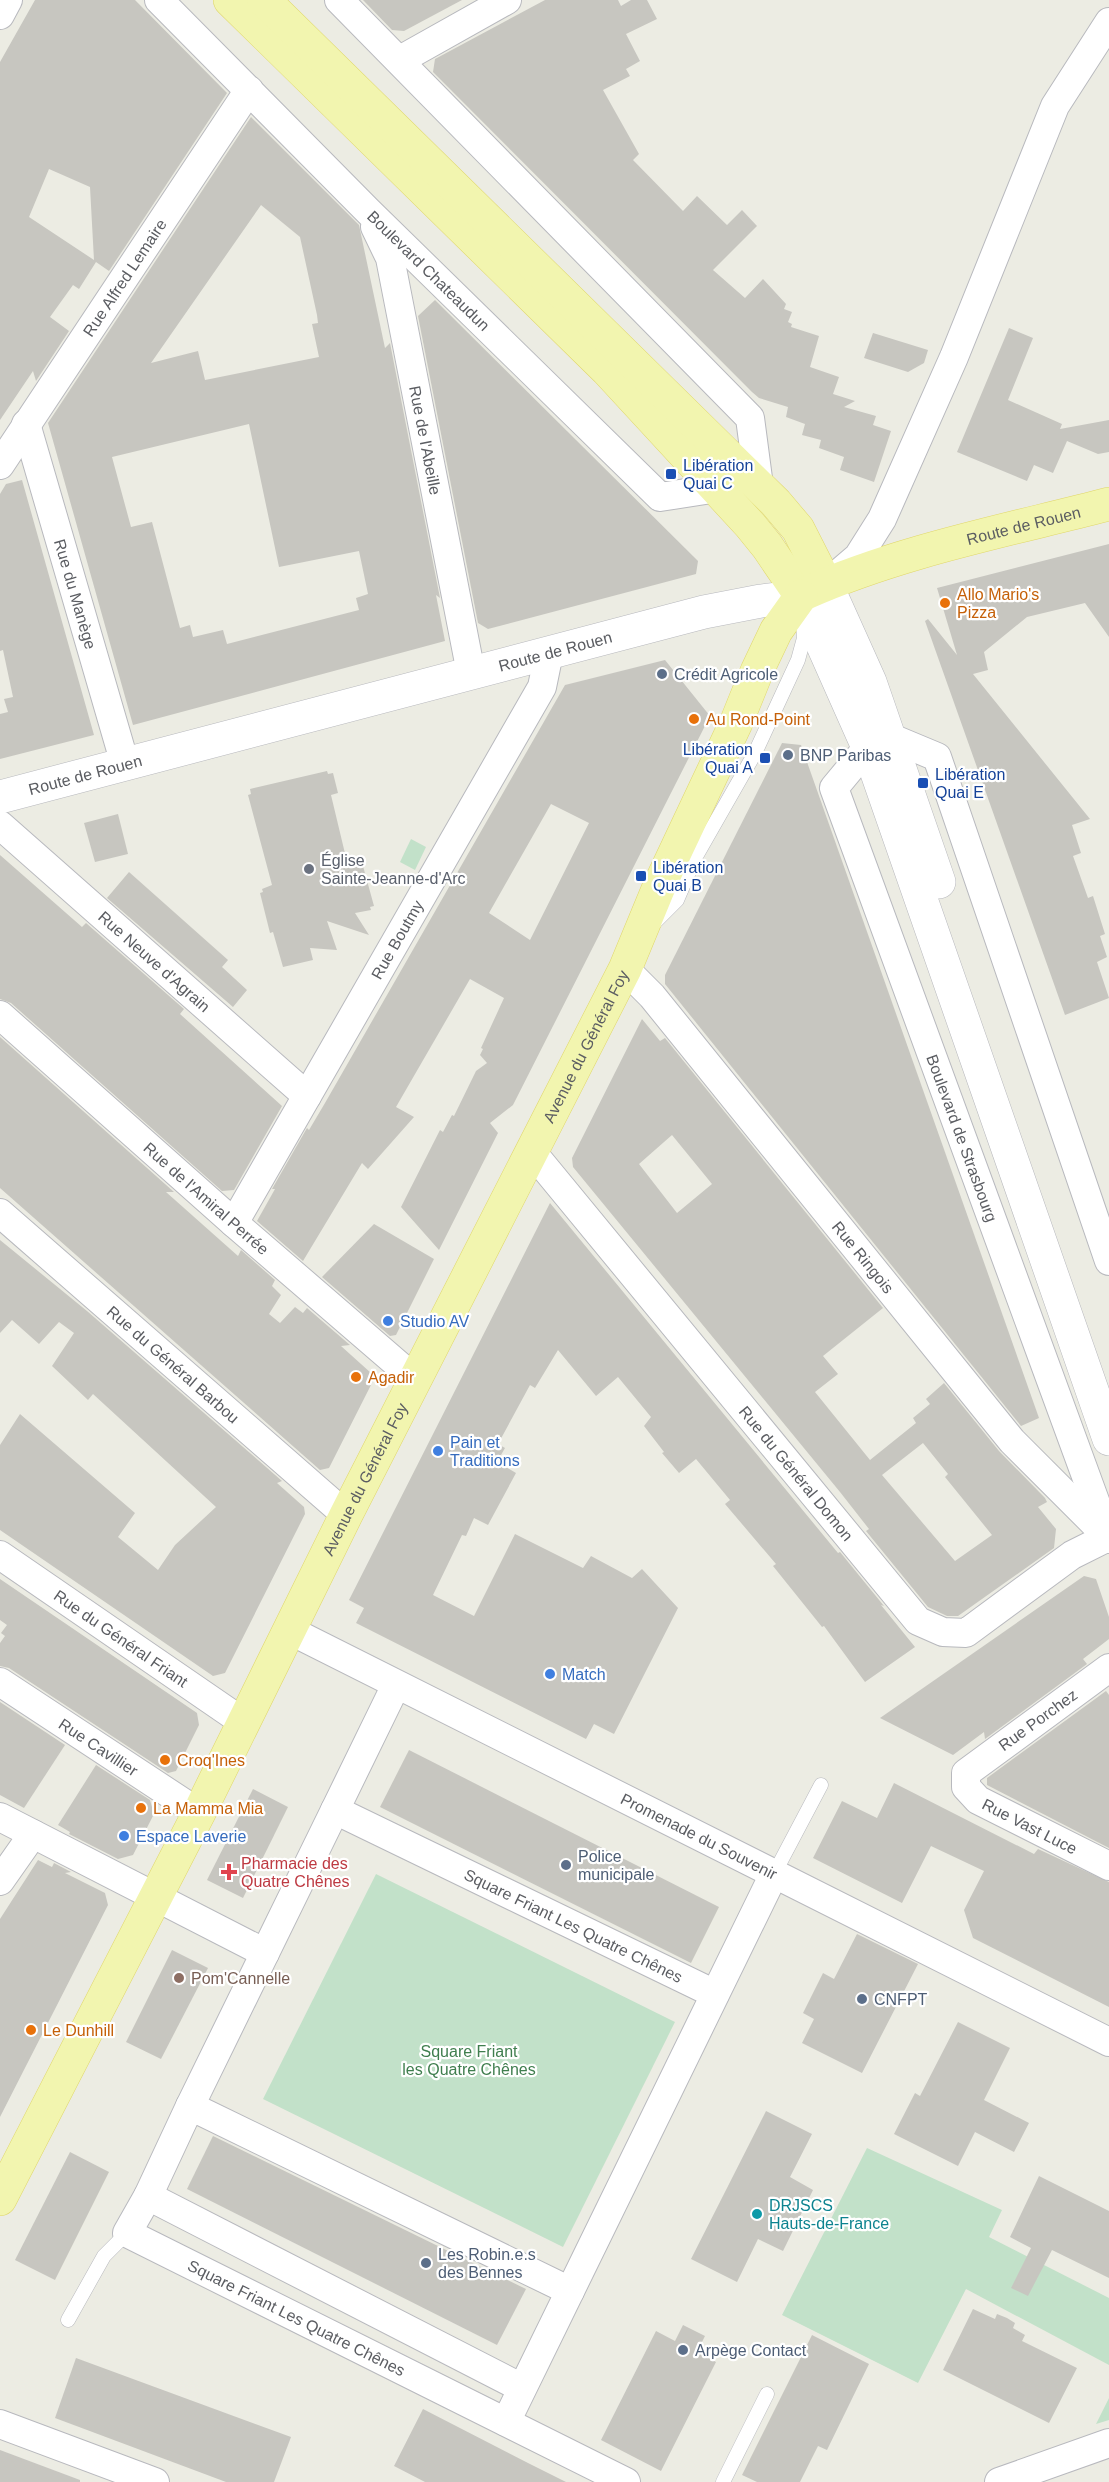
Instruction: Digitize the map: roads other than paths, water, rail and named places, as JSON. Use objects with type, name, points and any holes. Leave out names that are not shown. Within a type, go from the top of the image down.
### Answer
[{"type":"main road","points":[[230,0],[607,370],[718,488],[767,546],[813,590],[852,638],[879,742],[1109,1439]]},
{"type":"main road","points":[[264,0],[759,486],[798,529],[813,590]]},
{"type":"main road","name":"Route de Rouen","points":[[0,797],[704,612],[813,590],[905,558],[1109,504]]},
{"type":"main road","name":"Avenue du Général Foy","points":[[0,2199],[199,1813],[346,1515],[631,955],[661,882],[736,723],[776,631],[813,590]]},
{"type":"main road","points":[[879,742],[1109,1374]]},
{"type":"street","points":[[0,15],[8,0]]},
{"type":"street","name":"Boulevard Chateaudun","points":[[159,0],[368,211],[660,497],[718,488]]},
{"type":"street","points":[[339,0],[750,418],[759,486]]},
{"type":"street","points":[[400,60],[507,0]]},
{"type":"street","points":[[813,590],[858,557],[882,519],[954,357],[1055,106],[1109,22]]},
{"type":"street","name":"Rue Alfred Lemaire","points":[[0,465],[249,90]]},
{"type":"street","name":"Rue de l'Abeille","points":[[368,211],[390,258],[471,673]]},
{"type":"street","name":"Rue du Manège","points":[[26,424],[125,764]]},
{"type":"street","name":"Rue Boutmy","points":[[234,1223],[542,687],[549,653]]},
{"type":"street","points":[[879,742],[937,757],[1109,1261]]},
{"type":"street","name":"Boulevard de Strasbourg","points":[[879,742],[834,788],[1109,1538]]},
{"type":"street","name":"Rue Neuve d'Agrain","points":[[0,825],[307,1096]]},
{"type":"street","name":"Rue Ringois","points":[[631,955],[652,996],[1018,1448],[1109,1538]]},
{"type":"street","name":"Rue de l'Amiral Perrée","points":[[0,1015],[234,1223],[416,1380]]},
{"type":"street","name":"Rue du Général Domon","points":[[532,1152],[918,1621],[943,1632],[966,1633],[1072,1555],[1109,1538]]},
{"type":"street","name":"Rue du Général Barbou","points":[[0,1213],[346,1515]]},
{"type":"street","name":"Rue du Général Friant","points":[[0,1555],[243,1722]]},
{"type":"street","name":"Promenade du Souvenir","points":[[290,1629],[396,1685],[1109,2042]]},
{"type":"street","name":"Rue Porchez","points":[[966,1773],[1109,1668]]},
{"type":"street","name":"Rue Cavillier","points":[[0,1682],[199,1813]]},
{"type":"street","points":[[127,2233],[148,2196],[396,1685]]},
{"type":"street","name":"Rue Vast Luce","points":[[966,1773],[966,1787],[978,1800],[1109,1866]]},
{"type":"street","name":"Square Friant Les Quatre Chênes","points":[[335,1810],[715,1994]]},
{"type":"street","points":[[0,1817],[265,1953]]},
{"type":"street","points":[[0,1881],[33,1834]]},
{"type":"street","points":[[506,2422],[774,1874]]},
{"type":"street","points":[[190,2106],[570,2291]]},
{"type":"street","points":[[148,2196],[522,2388]]},
{"type":"street","name":"Square Friant Les Quatre Chênes","points":[[127,2233],[626,2482]]},
{"type":"street","points":[[0,2424],[155,2482]]},
{"type":"street","points":[[999,2482],[1109,2443]]},
{"type":"lane","points":[[774,1874],[820,1785]]},
{"type":"lane","points":[[68,2320],[104,2256],[127,2233]]},
{"type":"lane","points":[[723,2482],[767,2394]]},
{"type":"place","name":"Libération Quai C","points":[[671,474]]},
{"type":"place","name":"Allo Mario's Pizza","points":[[945,603]]},
{"type":"place","name":"Crédit Agricole","points":[[662,674]]},
{"type":"place","name":"Au Rond-Point","points":[[694,719]]},
{"type":"place","name":"BNP Paribas","points":[[788,755]]},
{"type":"place","name":"Libération Quai A","points":[[765,758]]},
{"type":"place","name":"Libération Quai E","points":[[923,783]]},
{"type":"place","name":"Église Sainte-Jeanne-d'Arc","points":[[309,869]]},
{"type":"place","name":"Libération Quai B","points":[[641,876]]},
{"type":"place","name":"Studio AV","points":[[388,1321]]},
{"type":"place","name":"Agadir","points":[[356,1377]]},
{"type":"place","name":"Pain et Traditions","points":[[438,1451]]},
{"type":"place","name":"Match","points":[[550,1674]]},
{"type":"place","name":"Croq'Ines","points":[[165,1760]]},
{"type":"place","name":"La Mamma Mia","points":[[141,1808]]},
{"type":"place","name":"Espace Laverie","points":[[124,1836]]},
{"type":"place","name":"Police municipale","points":[[566,1865]]},
{"type":"place","name":"Pharmacie des Quatre Chênes","points":[[229,1872]]},
{"type":"place","name":"Pom'Cannelle","points":[[179,1978]]},
{"type":"place","name":"CNFPT","points":[[862,1999]]},
{"type":"place","name":"Le Dunhill","points":[[31,2030]]},
{"type":"place","name":"DRJSCS Hauts-de-France","points":[[757,2214]]},
{"type":"place","name":"Les Robin.e.s des Bennes","points":[[426,2263]]},
{"type":"place","name":"Arpège Contact","points":[[683,2350]]},
{"type":"park label","name":"Square Friant les Quatre Chênes","points":[[469,2060]]}]
